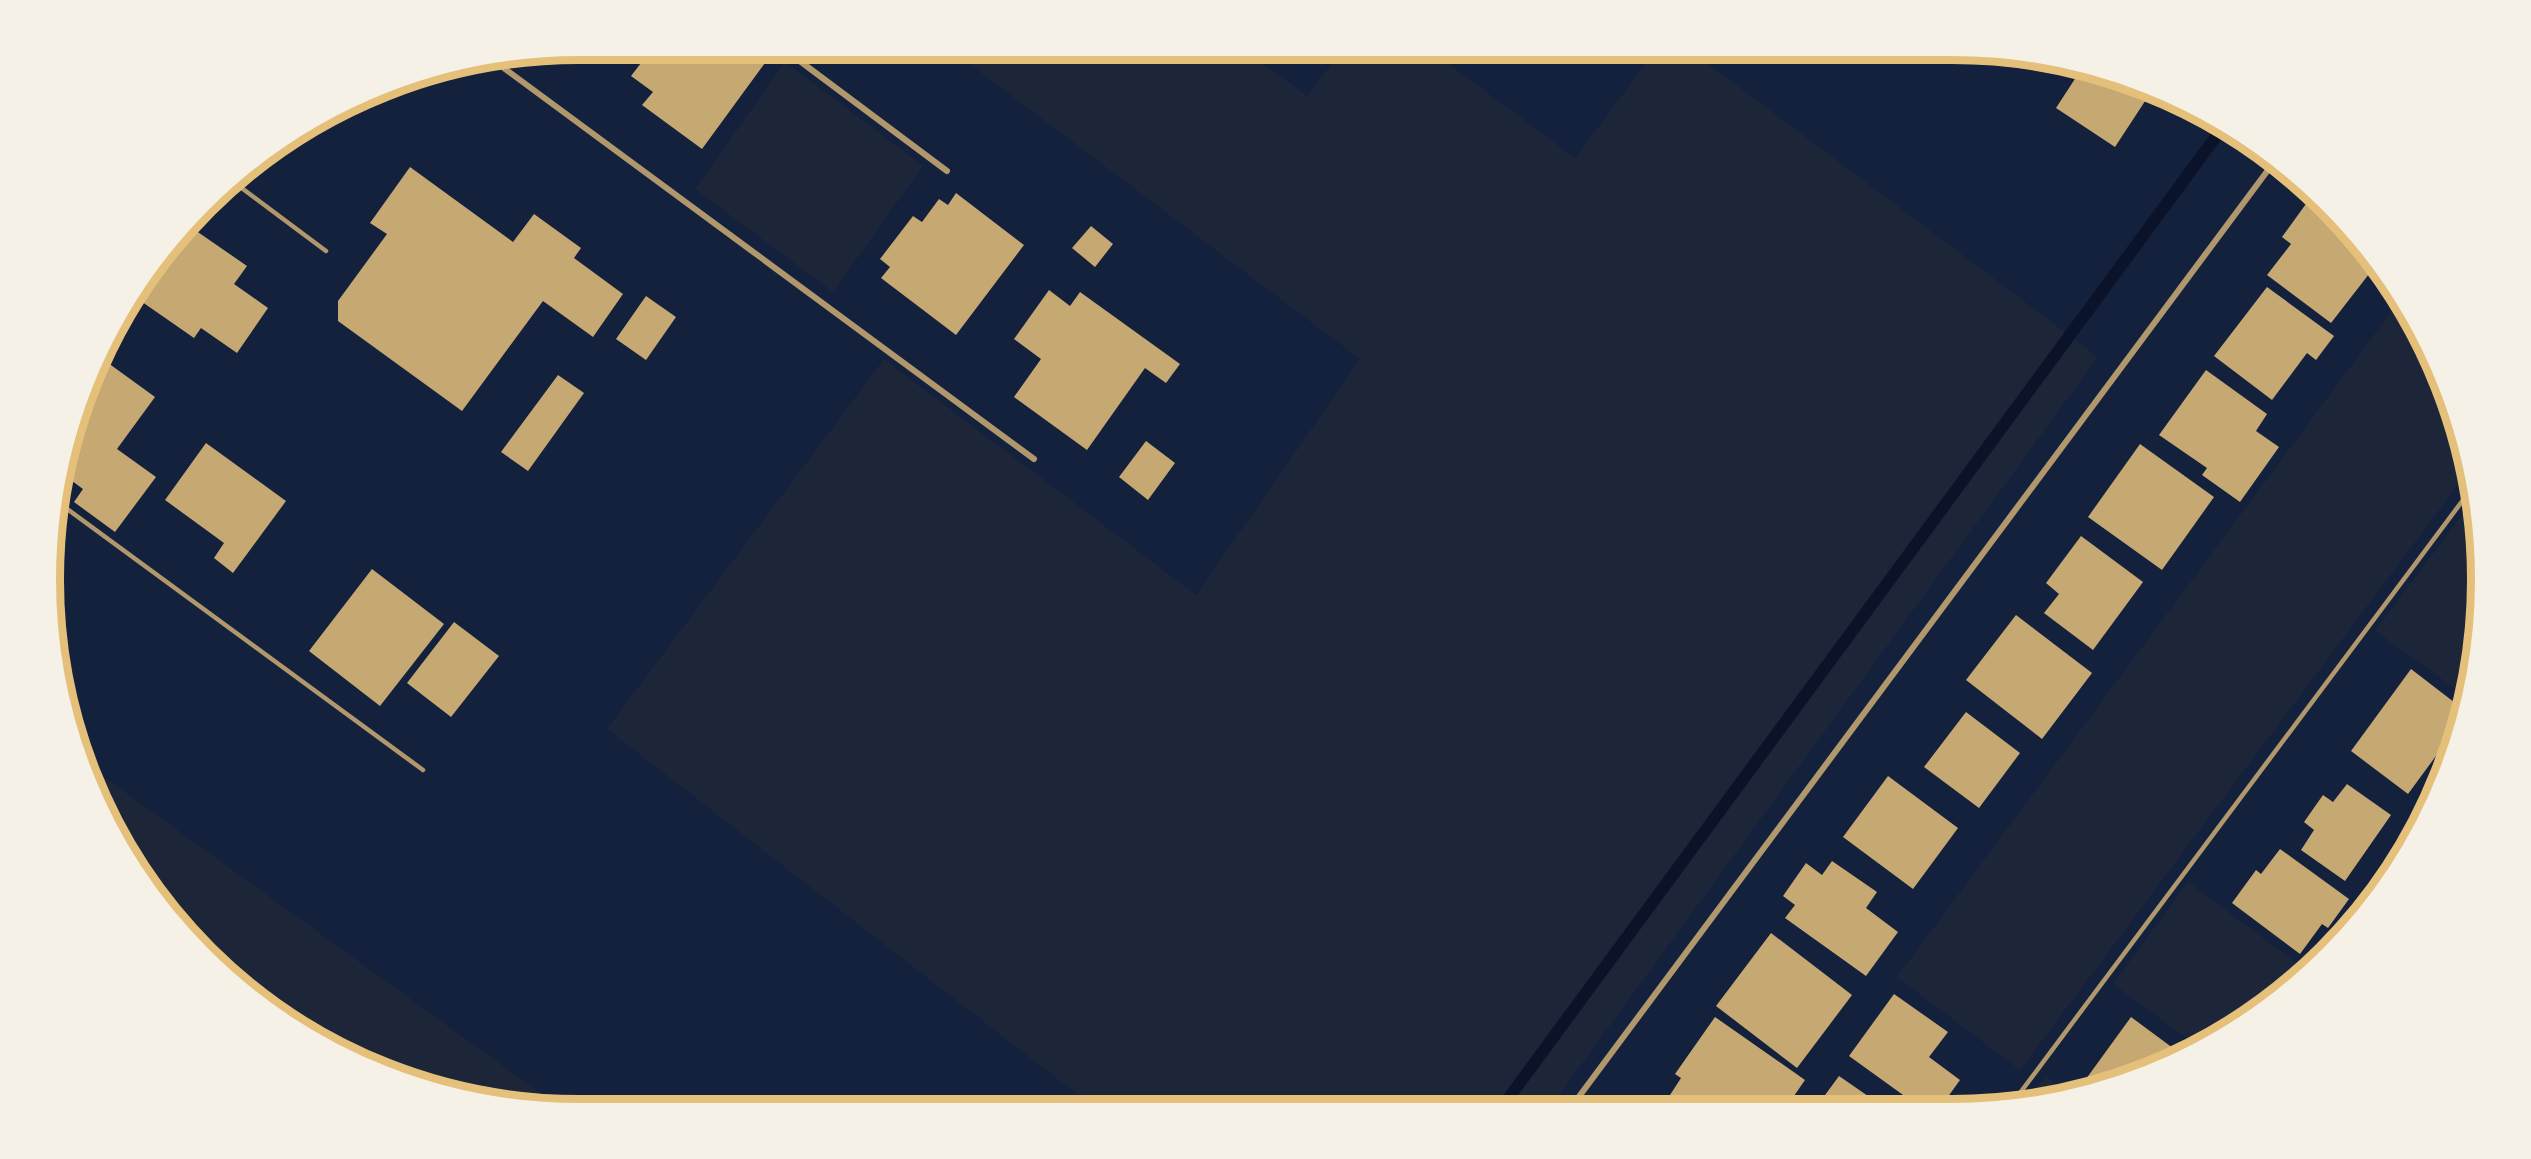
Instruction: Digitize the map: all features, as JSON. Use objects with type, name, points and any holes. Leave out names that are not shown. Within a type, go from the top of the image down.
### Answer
[{"type":"street","points":[[798,60],[947,171]]},
{"type":"street","points":[[501,66],[1034,459]]},
{"type":"street","points":[[1577,1099],[2269,168]]},
{"type":"lane","points":[[240,187],[326,250]]},
{"type":"lane","points":[[2018,1095],[2465,498]]},
{"type":"lane","points":[[65,507],[423,771]]},
{"type":"shaded area","points":[[964,60],[1258,60],[1307,96],[1334,60],[1443,60],[1575,158],[1648,60],[1703,60],[2098,357],[1556,1099],[1083,1099],[607,729],[884,359],[1196,595],[1360,359]]},
{"type":"shaded area","points":[[785,62],[923,166],[833,292],[695,189]]},
{"type":"shaded area","points":[[2394,308],[2431,381],[2453,445],[2461,480],[2020,1070],[1897,977]]},
{"type":"shaded area","points":[[2466,509],[2470,546],[2470,613],[2467,647],[2459,691],[2375,631]]},
{"type":"shaded area","points":[[98,773],[547,1098],[478,1089],[413,1071],[350,1045],[320,1029],[263,992],[212,947],[167,896],[130,839]]},
{"type":"shaded area","points":[[2188,882],[2300,965],[2268,992],[2190,1040],[2113,984]]},
{"type":"shaded area","points":[[2045,1076],[2060,1087],[2053,1089],[2033,1092]]},
{"type":"building","points":[[643,60],[761,60],[765,63],[702,149],[642,105],[653,92],[631,76]]},
{"type":"building","points":[[2077,76],[2147,99],[2115,147],[2056,108]]},
{"type":"building","points":[[410,167],[513,242],[534,214],[581,248],[574,258],[623,294],[593,337],[543,301],[462,411],[338,321],[338,301],[387,234],[370,223]]},
{"type":"building","points":[[956,193],[1024,245],[956,335],[881,278],[890,267],[880,259],[913,216],[922,222],[939,199],[948,205]]},
{"type":"building","points":[[2308,202],[2342,237],[2370,272],[2331,323],[2267,275],[2291,244],[2282,237]]},
{"type":"building","points":[[1091,226],[1113,244],[1095,267],[1072,248]]},
{"type":"building","points":[[195,230],[247,266],[234,284],[268,308],[237,353],[201,328],[194,338],[141,302],[167,263]]},
{"type":"building","points":[[2267,287],[2334,336],[2316,360],[2307,353],[2272,400],[2214,356]]},
{"type":"building","points":[[1049,290],[1070,306],[1080,292],[1180,364],[1166,383],[1145,368],[1087,450],[1014,397],[1041,359],[1014,339]]},
{"type":"building","points":[[646,296],[676,317],[646,360],[616,339]]},
{"type":"building","points":[[108,363],[155,397],[117,449],[156,477],[115,532],[74,502],[83,489],[70,478],[88,413]]},
{"type":"building","points":[[2206,370],[2267,414],[2256,431],[2279,447],[2240,502],[2202,475],[2207,468],[2159,435]]},
{"type":"building","points":[[558,375],[584,393],[528,471],[501,452]]},
{"type":"building","points":[[1146,441],[1175,463],[1148,500],[1119,477]]},
{"type":"building","points":[[206,443],[286,501],[233,573],[214,558],[224,543],[165,500]]},
{"type":"building","points":[[2140,444],[2214,497],[2162,570],[2088,517]]},
{"type":"building","points":[[2081,536],[2143,582],[2093,650],[2044,613],[2059,594],[2046,583]]},
{"type":"building","points":[[372,569],[444,624],[380,706],[309,651]]},
{"type":"building","points":[[2016,615],[2092,673],[2042,739],[1966,680]]},
{"type":"building","points":[[454,622],[499,656],[451,717],[407,683]]},
{"type":"building","points":[[2411,669],[2456,703],[2443,747],[2408,794],[2351,751]]},
{"type":"building","points":[[1966,712],[2020,753],[1979,808],[1924,767]]},
{"type":"building","points":[[1888,776],[1958,828],[1913,889],[1843,837]]},
{"type":"building","points":[[2347,784],[2391,815],[2345,881],[2301,850],[2314,830],[2304,822],[2323,795],[2333,802]]},
{"type":"building","points":[[2280,849],[2349,899],[2328,928],[2322,924],[2300,954],[2232,903],[2256,870],[2261,874]]},
{"type":"building","points":[[1832,861],[1877,892],[1866,908],[1898,932],[1866,976],[1785,918],[1795,905],[1783,896],[1806,863],[1822,875]]},
{"type":"building","points":[[1771,933],[1852,995],[1797,1068],[1716,1006]]},
{"type":"building","points":[[1894,994],[1948,1032],[1929,1057],[1960,1080],[1946,1099],[1909,1099],[1849,1056]]},
{"type":"building","points":[[1715,1017],[1805,1080],[1792,1099],[1675,1099],[1670,1095],[1681,1078],[1675,1074]]},
{"type":"building","points":[[2131,1017],[2173,1048],[2118,1071],[2084,1081]]},
{"type":"building","points":[[1839,1076],[1872,1099],[1822,1099]]},
{"type":"waterway","points":[[1508,1099],[2218,134]]}]
